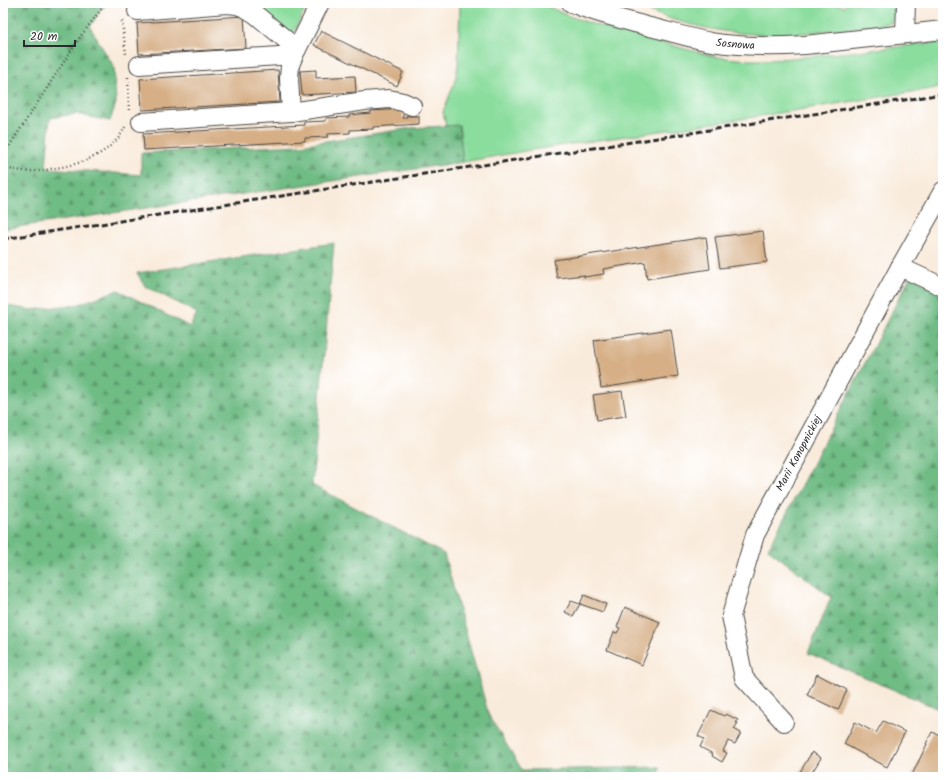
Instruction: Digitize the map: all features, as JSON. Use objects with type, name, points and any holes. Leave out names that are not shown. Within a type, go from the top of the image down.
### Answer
[{"type":"street","points":[[291,112],[289,79],[290,65],[320,3]]},
{"type":"street","name":"Sosnowa","points":[[571,3],[597,13],[694,38],[730,44],[784,46],[943,30]]},
{"type":"street","points":[[905,34],[906,3]]},
{"type":"street","points":[[130,14],[227,4],[236,5],[255,14],[296,52]]},
{"type":"street","points":[[131,67],[296,52]]},
{"type":"street","points":[[132,120],[291,112],[389,99],[403,102],[412,106]]},
{"type":"street","name":"Marii Konopnickiej","points":[[784,722],[744,678],[731,616],[755,535],[943,190]]},
{"type":"street","points":[[900,267],[943,287]]},
{"type":"path","points":[[3,156],[80,37],[106,3]]},
{"type":"path","points":[[3,168],[38,171],[68,166],[86,161],[111,146],[122,134],[132,120],[129,109],[131,67],[130,14]]},
{"type":"green space","points":[[3,3],[105,3],[90,27],[114,67],[116,103],[110,121],[75,114],[50,118],[46,168],[141,175],[141,153],[300,145],[411,128],[459,125],[463,162],[3,229]]},
{"type":"green space","points":[[253,3],[308,3],[292,36]]},
{"type":"green space","points":[[460,3],[540,3],[569,16],[596,25],[716,57],[749,60],[770,60],[943,42],[943,87],[531,150],[463,162],[459,125],[446,126],[443,112],[455,81],[458,66]]},
{"type":"green space","points":[[631,3],[835,3],[844,7],[847,3],[870,3],[870,5],[894,3],[894,13],[891,23],[794,34],[747,34],[727,32],[688,24],[649,11]]},
{"type":"green space","points":[[334,243],[312,485],[444,554],[489,716],[522,770],[660,767],[659,777],[3,777],[3,305],[31,310],[79,304],[118,290],[190,327],[197,313],[145,286],[137,273]]},
{"type":"green space","points":[[913,271],[943,286],[943,711],[808,653],[831,597],[768,549]]},
{"type":"building","points":[[244,16],[246,48],[139,54],[137,23]]},
{"type":"building","points":[[321,31],[403,72],[397,86],[314,45]]},
{"type":"building","points":[[278,70],[280,102],[142,110],[140,79]]},
{"type":"building","points":[[316,70],[316,78],[355,76],[356,92],[302,95],[300,71]]},
{"type":"building","points":[[403,109],[403,118],[406,118],[406,116],[419,116],[419,124],[350,130],[350,133],[328,134],[328,137],[305,138],[305,141],[144,150],[143,134],[304,125],[304,122],[326,121],[326,118],[349,117],[349,115],[371,113],[371,111]]},
{"type":"building","points":[[763,231],[767,262],[720,268],[715,237]]},
{"type":"building","points":[[706,237],[710,269],[647,279],[645,262],[603,269],[604,274],[584,277],[584,275],[557,278],[554,260]]},
{"type":"building","points":[[671,329],[678,376],[601,388],[594,340]]},
{"type":"building","points":[[622,391],[626,416],[597,420],[593,395]]},
{"type":"building","points":[[584,595],[606,604],[603,612],[580,604]]},
{"type":"building","points":[[571,601],[580,604],[573,616],[565,612]]},
{"type":"building","points":[[625,607],[660,622],[642,665],[607,650],[614,632],[617,633],[620,628],[617,627]]},
{"type":"building","points":[[817,674],[847,690],[838,710],[807,695]]},
{"type":"building","points":[[711,710],[724,716],[726,714],[738,720],[736,723],[738,723],[734,729],[741,733],[735,744],[728,741],[723,751],[727,753],[722,762],[712,756],[713,754],[700,747],[704,739],[698,736]]},
{"type":"building","points":[[883,721],[905,732],[887,767],[844,744],[855,722],[876,733]]},
{"type":"building","points":[[932,732],[940,735],[942,733],[943,734],[943,768],[938,777],[911,777],[927,744]]},
{"type":"building","points":[[812,752],[821,758],[809,777],[797,777]]},
{"type":"railway","points":[[3,239],[943,94]]}]
